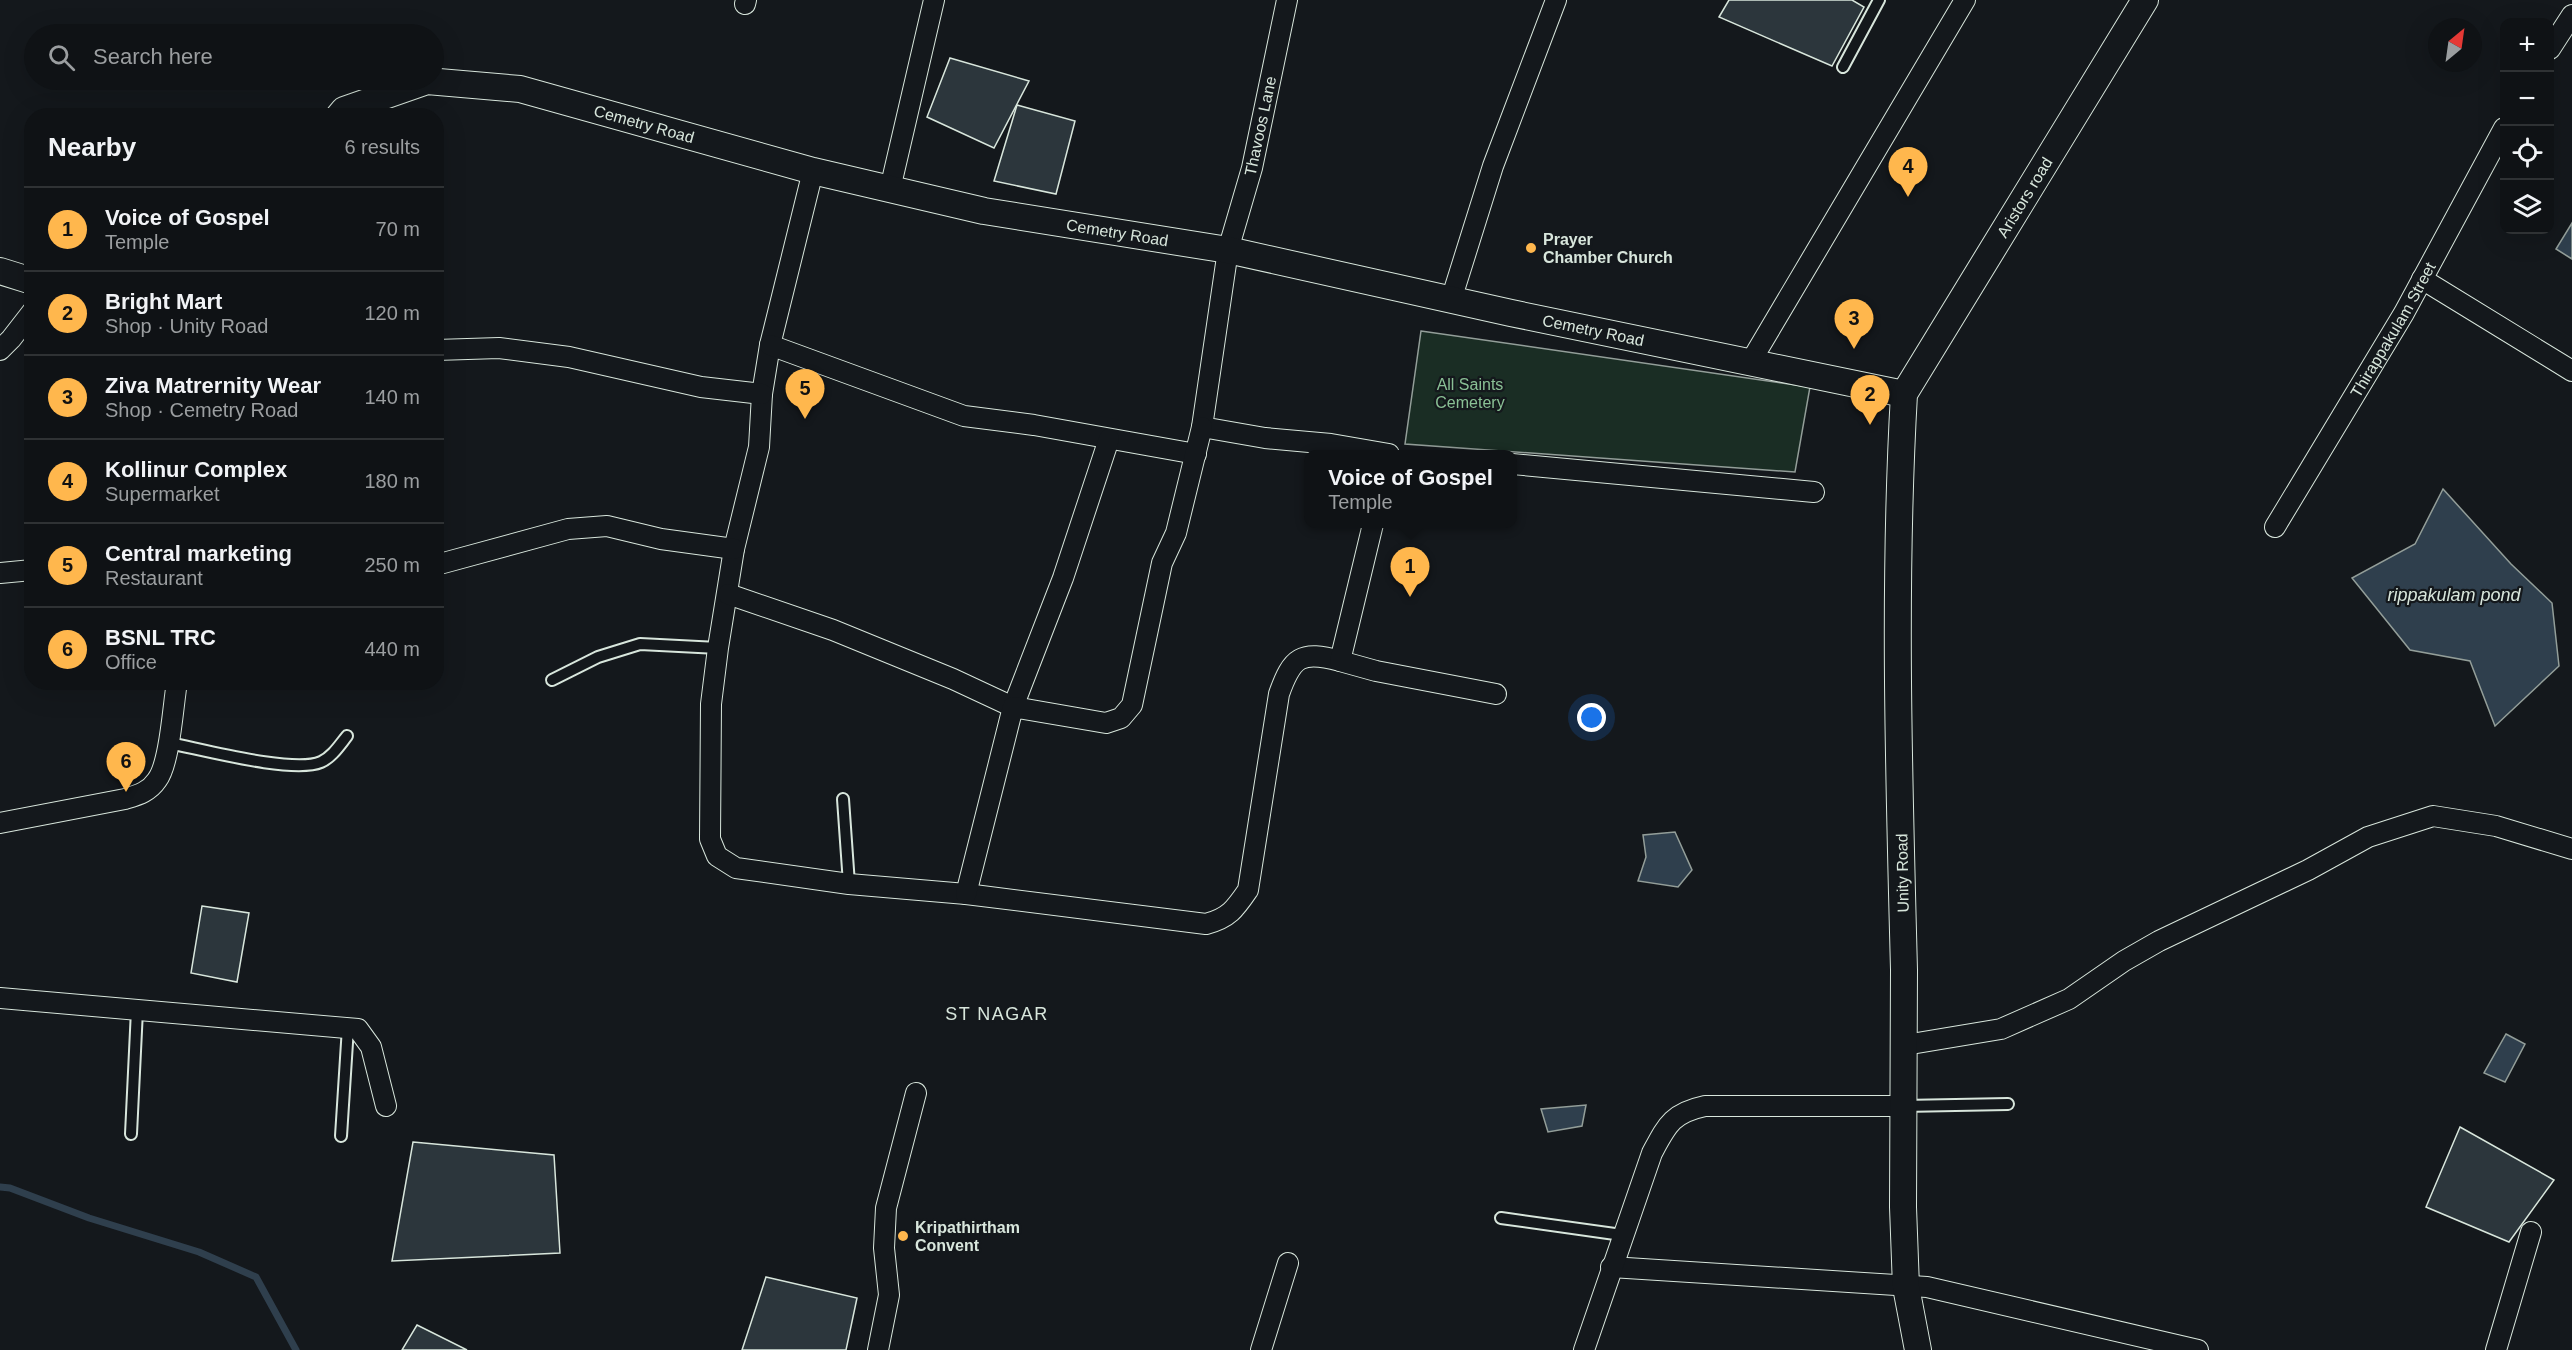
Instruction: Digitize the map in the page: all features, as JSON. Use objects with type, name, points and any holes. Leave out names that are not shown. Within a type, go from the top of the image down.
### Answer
[{"type":"street","points":[[890,189],[934,0]]},
{"type":"street","name":"Thavoos Lane","points":[[728,594],[833,630],[953,679],[1013,707],[1106,723],[1121,718],[1132,705],[1162,563],[1176,533],[1196,454],[1202,428],[1228,250],[1252,168],[1287,0]]},
{"type":"street","points":[[1451,300],[1493,166],[1556,0]]},
{"type":"street","points":[[1751,361],[1965,0]]},
{"type":"street","name":"Aristors road","points":[[1904,394],[2140,2]]},
{"type":"street","points":[[2554,43],[2572,15]]},
{"type":"street","name":"Cemetry Road","points":[[444,82],[520,89],[813,171],[984,211],[1228,250],[1451,300],[1904,394]]},
{"type":"street","name":"Cemetry Road","points":[[350,108],[401,90]]},
{"type":"street","name":"Thirappakulam Street","points":[[2275,527],[2422,279],[2500,137]]},
{"type":"street","points":[[813,171],[770,345],[762,394],[759,447],[734,549],[718,648],[711,704],[710,839],[717,856],[736,868],[849,884],[966,894],[1206,924],[1223,920],[1237,907],[1248,890],[1279,694],[1287,671],[1301,658],[1320,656],[1376,671],[1496,693]]},
{"type":"street","points":[[0,271],[24,278]]},
{"type":"street","points":[[2422,279],[2572,371]]},
{"type":"street","points":[[0,350],[24,322]]},
{"type":"street","points":[[770,345],[964,416],[1034,425],[1196,454]]},
{"type":"street","points":[[444,350],[499,348],[569,357],[635,370],[701,387],[762,394]]},
{"type":"street","name":"Unity Road","points":[[1904,394],[1900,462],[1897,678],[1904,970],[1903,1106],[1906,1287],[1918,1350]]},
{"type":"street","points":[[1202,428],[1369,450]]},
{"type":"street","points":[[966,894],[1013,707],[1063,578],[1109,439]]},
{"type":"street","points":[[1517,464],[1814,492]]},
{"type":"street","points":[[444,564],[568,529],[607,526],[661,539],[734,549]]},
{"type":"street","points":[[1340,661],[1372,528]]},
{"type":"street","points":[[0,573],[24,571]]},
{"type":"street","points":[[0,823],[125,799],[145,793],[159,779],[169,743],[176,690]]},
{"type":"street","points":[[1905,1045],[2001,1029],[2069,999],[2124,961],[2159,941],[2308,870],[2368,837],[2433,816],[2496,825],[2572,849]]},
{"type":"street","points":[[0,998],[358,1029],[371,1047],[386,1106]]},
{"type":"street","points":[[878,1350],[889,1295],[884,1248],[886,1208],[916,1093]]},
{"type":"street","points":[[1584,1350],[1652,1153],[1666,1127],[1685,1110],[1705,1106],[1903,1106]]},
{"type":"street","points":[[2496,1350],[2531,1232]]},
{"type":"street","points":[[1261,1350],[1288,1263]]},
{"type":"street","points":[[1611,1267],[1927,1287],[2198,1350]]},
{"type":"lane","points":[[1843,67],[1879,0]]},
{"type":"lane","points":[[552,680],[597,657],[640,644],[718,648]]},
{"type":"lane","points":[[169,743],[292,765],[319,763],[332,755],[347,736]]},
{"type":"lane","points":[[843,799],[849,884]]},
{"type":"lane","points":[[131,1134],[137,1010]]},
{"type":"lane","points":[[341,1136],[348,1027]]},
{"type":"lane","points":[[1903,1106],[2008,1104]]},
{"type":"lane","points":[[1501,1218],[1622,1235]]},
{"type":"green space","name":"All Saints Cemetery","points":[[1421,331],[1810,387],[1795,472],[1517,452],[1517,450],[1405,444]]},
{"type":"water","points":[[2572,223],[2572,259],[2556,249]]},
{"type":"water","name":"rippakulam pond","points":[[2443,489],[2511,564],[2552,603],[2559,666],[2495,726],[2470,661],[2410,650],[2352,578],[2415,544]]},
{"type":"water","points":[[1675,832],[1692,870],[1678,887],[1638,881],[1646,857],[1643,835]]},
{"type":"water","points":[[2506,1034],[2525,1044],[2505,1082],[2484,1073]]},
{"type":"water","points":[[1586,1105],[1582,1126],[1548,1132],[1541,1109]]},
{"type":"building","points":[[1729,0],[1852,0],[1864,7],[1832,66],[1719,17]]},
{"type":"building","points":[[950,58],[1029,81],[994,148],[927,117]]},
{"type":"building","points":[[1017,105],[1075,121],[1056,194],[994,181]]},
{"type":"building","points":[[202,906],[249,913],[237,982],[191,973]]},
{"type":"building","points":[[2460,1127],[2554,1180],[2509,1242],[2426,1207]]},
{"type":"building","points":[[413,1142],[554,1155],[560,1253],[392,1261]]},
{"type":"building","points":[[766,1277],[857,1298],[846,1350],[742,1350]]},
{"type":"building","points":[[417,1325],[467,1350],[402,1350]]},
{"type":"waterway","points":[[0,1187],[10,1188],[89,1218],[199,1252],[256,1277],[296,1350]]},
{"type":"place","name":"Kollinur Complex","points":[[1908,197]]},
{"type":"place","name":"Prayer Chamber Church","points":[[1531,248]]},
{"type":"place","name":"Ziva Matrernity Wear","points":[[1854,349]]},
{"type":"place","name":"Central marketing","points":[[805,419]]},
{"type":"place","name":"Bright Mart","points":[[1870,425]]},
{"type":"place","name":"Voice of Gospel","points":[[1410,597]]},
{"type":"place","name":"BSNL TRC","points":[[126,792]]},
{"type":"place","name":"Kripathirtham Convent","points":[[903,1236]]},
{"type":"district","name":"ST NAGAR","points":[[997,1014]]}]
